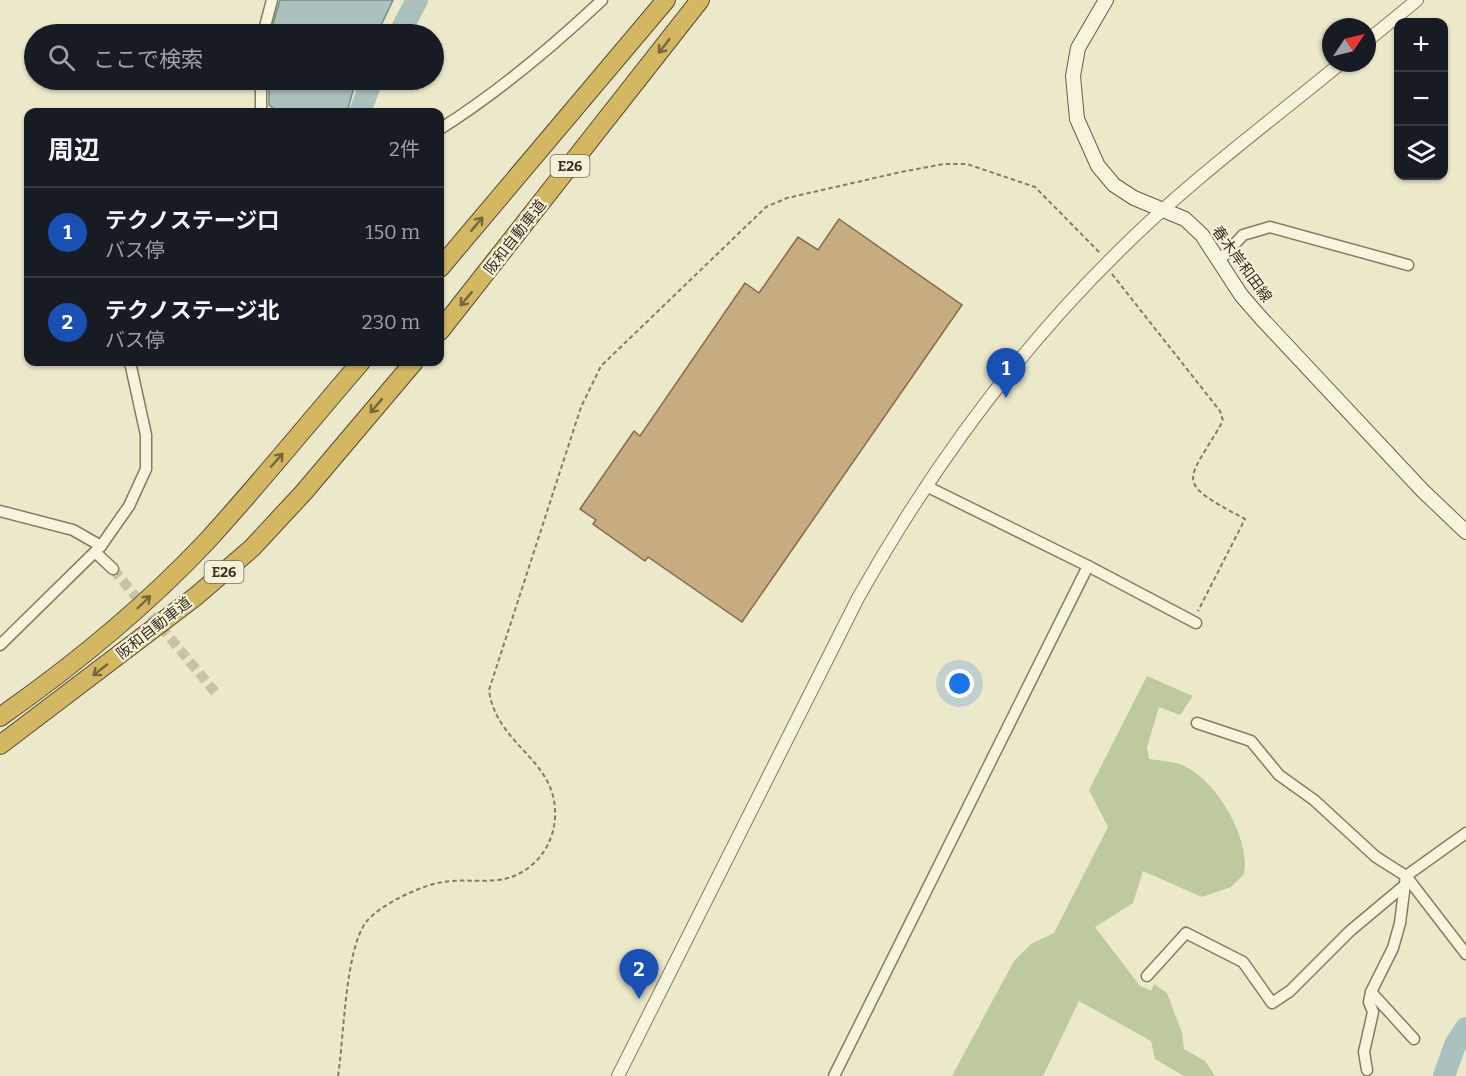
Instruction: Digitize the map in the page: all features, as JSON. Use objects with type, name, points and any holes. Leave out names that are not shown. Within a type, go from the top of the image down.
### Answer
[{"type":"highway","name":"E26","points":[[444,263],[666,0]]},
{"type":"highway","name":"阪和自動車道","points":[[444,326],[700,0]]},
{"type":"highway","name":"阪和自動車道","points":[[0,717],[46,684],[130,616],[207,541],[358,366]]},
{"type":"highway","name":"阪和自動車道","points":[[0,745],[195,597],[252,548],[304,492],[411,366]]},
{"type":"main road","name":"春木岸和田線","points":[[1106,0],[1078,48],[1073,76],[1077,119],[1098,166],[1114,185],[1162,211],[1185,219],[1202,235],[1242,295],[1261,318],[1422,490],[1466,532]]},
{"type":"street","points":[[266,24],[272,0]]},
{"type":"street","points":[[444,126],[515,74],[602,0]]},
{"type":"street","points":[[1376,34],[1417,0]]},
{"type":"street","points":[[618,1076],[858,598],[926,486],[1004,381],[1056,317],[1106,264],[1162,211],[1330,72]]},
{"type":"street","points":[[261,90],[261,108]]},
{"type":"street","points":[[1220,260],[1244,235],[1270,227],[1408,265]]},
{"type":"street","points":[[0,645],[98,549],[129,506],[146,469],[146,435],[131,366]]},
{"type":"street","points":[[926,486],[1088,566],[1196,623]]},
{"type":"street","points":[[0,511],[73,530],[98,549],[113,569]]},
{"type":"street","points":[[834,1076],[1088,566]]},
{"type":"street","points":[[1197,723],[1251,741],[1279,775],[1314,800],[1405,881],[1466,954]]},
{"type":"street","points":[[1147,976],[1186,933],[1243,962],[1272,1003],[1290,992],[1350,931],[1405,881],[1466,832]]},
{"type":"street","points":[[1367,1070],[1364,1052],[1372,1012],[1369,1002],[1371,992],[1393,948],[1400,923],[1405,881]]},
{"type":"street","points":[[1371,992],[1414,1039]]},
{"type":"path","points":[[338,1076],[353,958],[359,934],[368,920],[420,889],[443,882],[499,880],[518,874],[532,865],[551,839],[555,824],[552,791],[544,774],[501,726],[492,707],[489,690],[581,407],[591,382],[608,359],[766,207],[787,198],[944,164],[967,164],[1016,178],[1035,187],[1052,202],[1100,252],[1106,264],[1220,411],[1223,421],[1196,463],[1192,476],[1196,489],[1207,499],[1245,519],[1198,609],[1196,623]]},
{"type":"green space","points":[[1147,676],[1193,696],[1180,715],[1159,707],[1147,747],[1149,759],[1182,765],[1207,782],[1228,811],[1236,827],[1245,860],[1244,874],[1231,887],[1202,897],[1143,871],[1133,903],[1095,927],[1140,986],[1151,991],[1154,984],[1167,993],[1182,1033],[1184,1049],[1205,1061],[1215,1076],[1184,1076],[1155,1059],[1151,1041],[1079,1001],[1043,1076],[952,1076],[1014,961],[1031,944],[1054,933],[1108,827],[1089,790]]},
{"type":"water","points":[[280,0],[393,0],[382,24],[273,24]]},
{"type":"water","points":[[269,90],[353,90],[348,108],[273,108],[269,105]]},
{"type":"building","points":[[839,219],[962,305],[742,622],[648,557],[645,561],[593,524],[596,520],[580,509],[634,431],[640,436],[745,283],[759,293],[798,237],[818,250]]},
{"type":"waterway","points":[[404,24],[417,0]]},
{"type":"waterway","points":[[362,108],[368,90]]},
{"type":"waterway","points":[[1444,1076],[1455,1045],[1466,1028]]},
{"type":"tunnel","points":[[113,569],[215,692]]},
{"type":"place","name":"テクノステージ口","points":[[1006,398]]},
{"type":"place","name":"テクノステージ北","points":[[639,999]]}]
